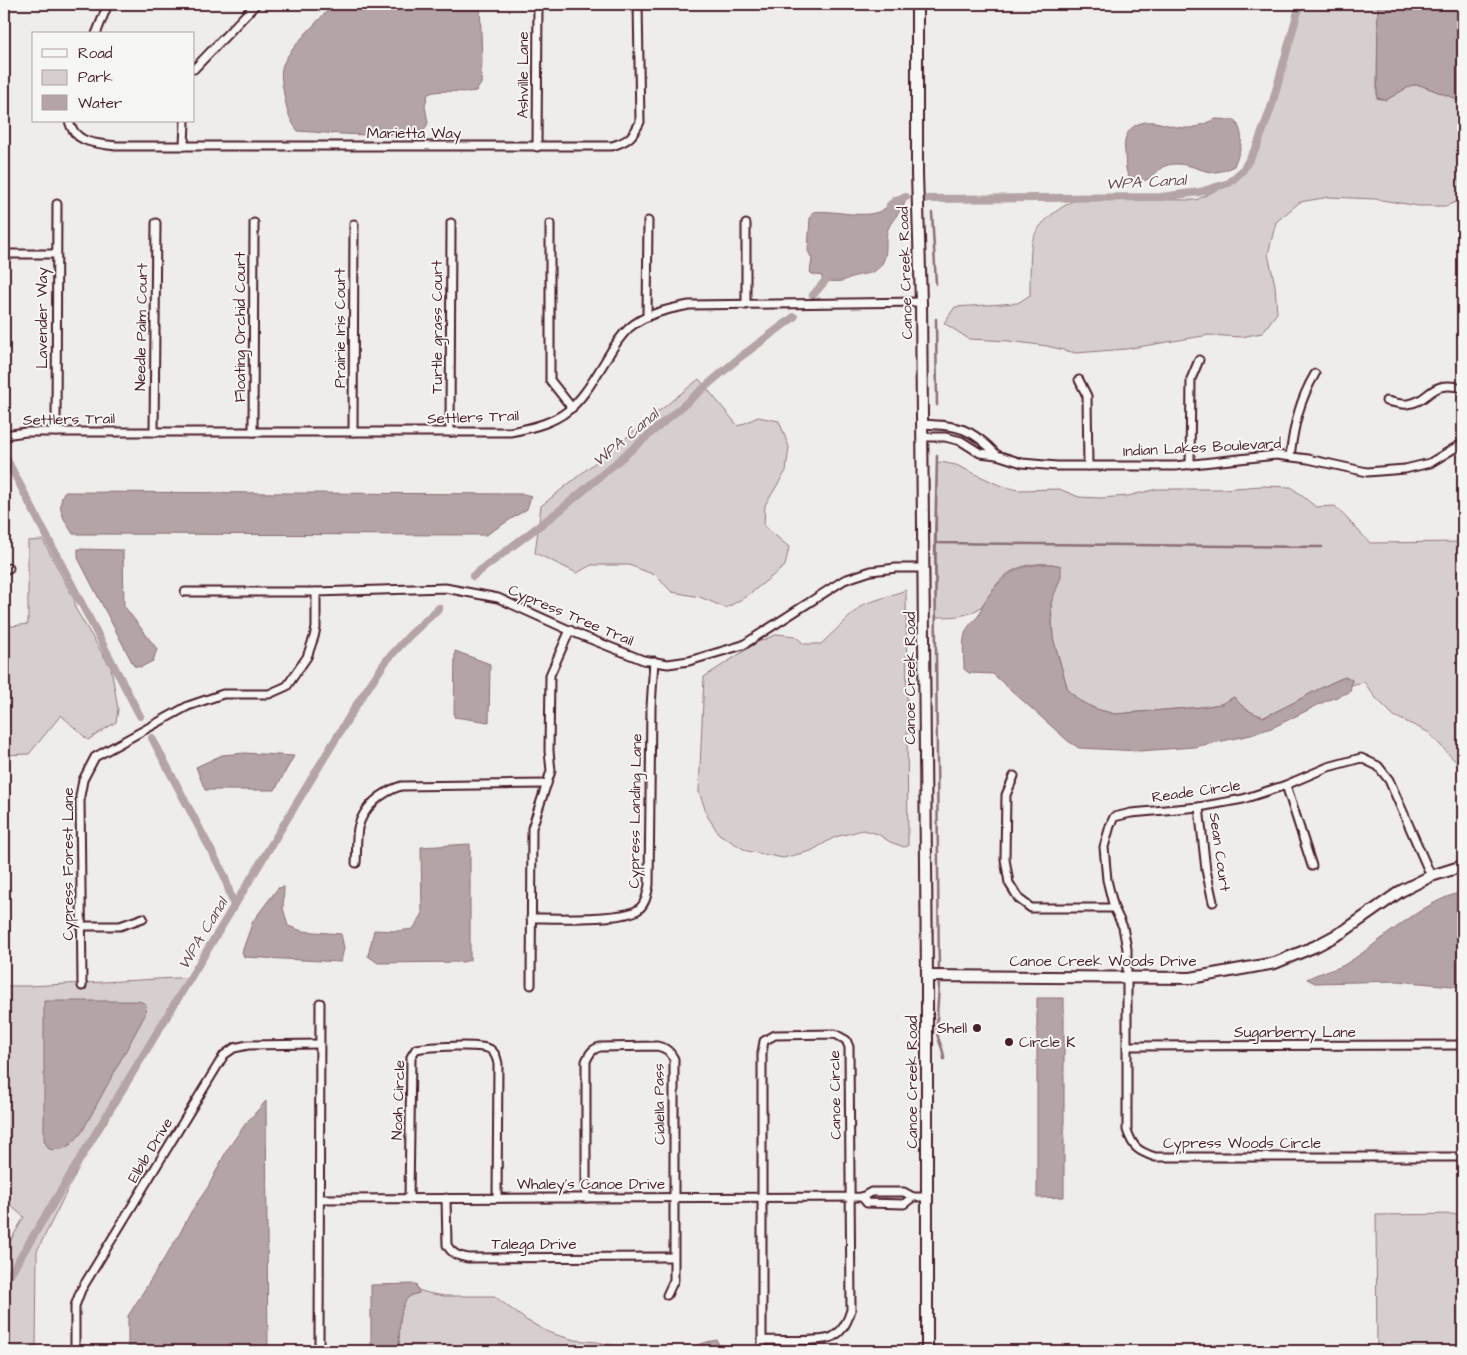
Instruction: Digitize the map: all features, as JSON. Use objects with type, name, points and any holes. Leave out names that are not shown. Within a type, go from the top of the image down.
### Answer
[{"type":"main road","name":"Canoe Creek Road","points":[[917,4],[917,174],[922,302],[923,424],[927,976],[927,1351]]},
{"type":"main road","name":"Canoe Creek Woods Drive","points":[[927,976],[1191,978],[1275,963],[1316,946],[1344,931],[1401,891],[1430,876],[1463,866]]},
{"type":"street","points":[[97,32],[108,4]]},
{"type":"street","points":[[195,68],[256,4]]},
{"type":"street","name":"Ashville Lane","points":[[537,147],[538,4]]},
{"type":"street","name":"Marietta Way","points":[[70,122],[78,138],[89,143],[116,146],[612,146],[626,142],[633,135],[640,122],[638,4]]},
{"type":"street","points":[[184,146],[185,122]]},
{"type":"street","name":"Lavender Way","points":[[56,432],[57,204]]},
{"type":"street","points":[[647,317],[648,221]]},
{"type":"street","name":"Needle Palm Court","points":[[154,432],[156,223]]},
{"type":"street","name":"Floating Orchid Court","points":[[253,432],[254,223]]},
{"type":"street","name":"Turtle grass Court","points":[[450,432],[451,223]]},
{"type":"street","name":"Prairie Iris Court","points":[[353,432],[354,224]]},
{"type":"street","points":[[550,224],[550,380],[572,408]]},
{"type":"street","points":[[746,224],[746,306]]},
{"type":"street","points":[[4,254],[56,254]]},
{"type":"street","name":"Settlers Trail","points":[[4,435],[26,432],[510,432],[536,428],[557,419],[572,408],[587,391],[615,344],[629,328],[647,317],[664,310],[689,306],[922,302]]},
{"type":"street","points":[[1190,465],[1191,379],[1199,360]]},
{"type":"street","points":[[1290,456],[1294,423],[1306,388],[1315,374]]},
{"type":"street","points":[[1079,380],[1087,396],[1088,466]]},
{"type":"street","points":[[1386,401],[1406,404],[1416,402],[1435,388],[1444,385],[1463,388]]},
{"type":"street","name":"Indian Lakes Boulevard","points":[[923,424],[962,428],[986,443],[997,455]]},
{"type":"street","name":"Indian Lakes Boulevard","points":[[923,437],[945,437],[961,440],[980,454],[997,455],[1022,463],[1057,466],[1190,465],[1276,455],[1308,459],[1367,472],[1384,472],[1430,463],[1463,443]]},
{"type":"street","name":"Cypress Tree Trail","points":[[184,592],[316,592],[444,588],[498,598],[642,660],[668,664],[689,661],[743,645],[844,580],[871,571],[896,568],[924,568]]},
{"type":"street","name":"Cypress Forest Lane","points":[[82,986],[80,796],[83,780],[95,757],[188,706],[223,694],[270,694],[287,686],[307,657],[314,637],[316,628],[316,592]]},
{"type":"street","points":[[532,985],[532,828],[551,771],[549,751],[550,675],[570,630]]},
{"type":"street","name":"Cypress Landing Lane","points":[[531,918],[609,917],[629,914],[639,909],[646,900],[649,885],[651,706],[654,661]]},
{"type":"street","name":"Reade Circle","points":[[1128,978],[1127,949],[1123,927],[1114,908],[1107,880],[1104,847],[1114,817],[1131,813],[1199,807],[1243,799],[1286,785],[1328,767],[1361,758],[1378,766],[1389,780],[1430,876]]},
{"type":"street","points":[[1014,776],[1006,795],[1004,859],[1009,883],[1019,899],[1031,908],[1114,908]]},
{"type":"street","points":[[356,863],[359,826],[375,799],[389,790],[401,786],[547,784]]},
{"type":"street","points":[[1286,785],[1312,866]]},
{"type":"street","name":"Sean Court","points":[[1199,807],[1206,870],[1213,902]]},
{"type":"street","points":[[81,926],[120,926],[143,918]]},
{"type":"street","name":"Cypress Woods Circle","points":[[1128,978],[1127,1130],[1131,1142],[1141,1152],[1164,1157],[1463,1157]]},
{"type":"street","points":[[319,1351],[321,1199],[320,1003]]},
{"type":"street","name":"Canoe Circle","points":[[762,1340],[833,1337],[848,1320],[851,1310],[850,1048],[846,1040],[835,1034],[775,1035],[764,1041],[762,1053],[762,1198],[762,1340],[762,1351]]},
{"type":"street","name":"Elbib Drive","points":[[75,1351],[75,1306],[80,1290],[224,1055],[234,1048],[248,1044],[319,1044]]},
{"type":"street","name":"Sugarberry Lane","points":[[1127,1046],[1463,1044]]},
{"type":"street","name":"Noah Circle","points":[[409,1199],[411,1057],[416,1049],[425,1047],[480,1046],[490,1049],[496,1056],[498,1064],[497,1198]]},
{"type":"street","name":"Cialella Pass","points":[[586,1198],[586,1061],[589,1054],[593,1049],[600,1046],[657,1046],[666,1048],[674,1059],[674,1280],[667,1296]]},
{"type":"street","name":"Whaley's Canoe Drive","points":[[321,1199],[862,1197],[871,1192],[904,1192],[912,1197],[926,1197]]},
{"type":"street","name":"Whaley's Canoe Drive","points":[[862,1197],[867,1203],[904,1204],[912,1197]]},
{"type":"street","name":"Talega Drive","points":[[446,1198],[447,1245],[457,1256],[468,1258],[674,1257]]},
{"type":"green space","points":[[1302,4],[1378,4],[1377,98],[1386,100],[1412,85],[1420,85],[1454,98],[1463,107],[1463,199],[1446,206],[1419,206],[1375,199],[1329,197],[1300,202],[1276,222],[1268,254],[1275,285],[1277,313],[1262,333],[1241,337],[1209,335],[1126,349],[1076,353],[1047,346],[1009,341],[969,339],[944,323],[955,307],[1018,303],[1030,295],[1031,248],[1036,232],[1055,212],[1077,199],[1196,200],[1237,180],[1265,134]]},
{"type":"green space","points":[[699,379],[738,426],[758,417],[779,421],[789,447],[786,471],[765,505],[764,526],[789,547],[785,566],[747,596],[726,608],[700,597],[672,592],[655,575],[629,565],[591,565],[577,573],[535,553],[541,506]]},
{"type":"green space","points":[[937,463],[956,465],[999,485],[1018,490],[1059,489],[1079,497],[1128,496],[1157,489],[1291,487],[1316,507],[1335,506],[1370,543],[1463,542],[1463,773],[1459,765],[1428,732],[1394,716],[1375,697],[1364,682],[1351,685],[1352,680],[1345,677],[1264,717],[1247,710],[1234,697],[1221,704],[1201,707],[1115,714],[1096,709],[1080,701],[1068,690],[1053,638],[1051,603],[1061,566],[1035,564],[1018,568],[1003,578],[984,604],[973,612],[952,617],[936,617]]},
{"type":"green space","points":[[43,540],[75,601],[75,608],[111,668],[118,709],[116,722],[88,740],[61,715],[29,754],[4,755],[4,627],[28,624],[28,541]]},
{"type":"green space","points":[[906,590],[908,846],[904,847],[890,842],[878,834],[863,830],[835,837],[811,851],[783,858],[747,851],[719,834],[708,817],[699,792],[704,677],[758,642],[778,634],[795,636],[804,644],[821,644],[862,605]]},
{"type":"green space","points":[[195,977],[92,1141],[37,1251],[36,1351],[4,1351],[4,1252],[24,1217],[4,1200],[4,986]]},
{"type":"green space","points":[[1463,1214],[1463,1351],[1377,1351],[1376,1215]]},
{"type":"green space","points":[[418,1290],[444,1296],[494,1296],[526,1320],[550,1333],[575,1340],[620,1347],[626,1351],[400,1351],[399,1325],[401,1311],[405,1300],[419,1293]]},
{"type":"water","points":[[334,4],[480,4],[481,84],[476,91],[438,91],[428,94],[425,106],[428,123],[424,131],[377,135],[298,131],[290,118],[286,105],[281,74],[282,68],[297,44]]},
{"type":"water","points":[[1378,4],[1463,4],[1463,107],[1454,98],[1420,85],[1412,85],[1386,100],[1377,98]]},
{"type":"water","points":[[1216,119],[1235,120],[1238,126],[1241,143],[1234,166],[1217,172],[1210,172],[1183,164],[1174,164],[1162,167],[1148,179],[1134,185],[1126,169],[1125,145],[1131,128],[1141,123],[1155,122],[1190,128]]},
{"type":"water","points":[[906,199],[903,207],[888,229],[885,255],[879,268],[844,281],[822,281],[822,276],[810,272],[812,259],[808,251],[810,218],[813,212],[867,214],[886,208],[892,200]]},
{"type":"water","points":[[64,492],[524,494],[531,496],[527,509],[486,535],[73,534],[62,514],[61,504]]},
{"type":"water","points":[[78,549],[123,550],[124,606],[157,649],[153,661],[141,667],[134,666],[78,558]]},
{"type":"water","points":[[1039,564],[1061,566],[1061,577],[1051,603],[1053,638],[1068,690],[1080,701],[1096,709],[1115,714],[1201,707],[1221,704],[1234,697],[1247,710],[1264,717],[1345,677],[1352,680],[1350,692],[1326,701],[1274,727],[1251,735],[1194,747],[1140,751],[1079,748],[1068,741],[993,674],[969,673],[964,669],[964,638],[966,631],[979,615],[983,604],[997,585],[1004,578],[1019,569]]},
{"type":"water","points":[[455,651],[490,664],[489,722],[454,717]]},
{"type":"water","points":[[245,753],[294,756],[275,790],[205,790],[196,767],[222,755]]},
{"type":"water","points":[[470,844],[470,960],[463,962],[378,963],[368,956],[374,930],[397,931],[413,929],[422,915],[421,847]]},
{"type":"water","points":[[284,887],[283,908],[288,926],[302,931],[341,934],[344,948],[341,962],[244,957],[242,952],[253,921],[278,888]]},
{"type":"water","points":[[1463,892],[1463,987],[1398,981],[1315,983],[1307,979],[1344,965],[1417,913],[1447,897]]},
{"type":"water","points":[[1037,998],[1064,998],[1064,1197],[1037,1198]]},
{"type":"water","points":[[44,1001],[139,1001],[146,1004],[145,1015],[82,1132],[68,1146],[55,1150],[49,1149],[44,1141]]},
{"type":"water","points":[[266,1101],[268,1351],[128,1351],[128,1316],[208,1187],[227,1150],[246,1123]]},
{"type":"water","points":[[416,1284],[419,1293],[407,1299],[400,1317],[400,1351],[371,1351],[371,1285]]},
{"type":"water","points":[[717,1340],[721,1351],[681,1351],[707,1342]]},
{"type":"waterway","name":"WPA Canal","points":[[928,199],[1161,197],[1200,192],[1229,183],[1243,170],[1257,146],[1271,108],[1300,4]]},
{"type":"waterway","name":"WPA Canal","points":[[890,205],[896,200],[906,197]]},
{"type":"waterway","points":[[932,213],[936,284]]},
{"type":"waterway","name":"WPA Canal","points":[[813,295],[832,273]]},
{"type":"waterway","name":"WPA Canal","points":[[473,576],[563,508],[739,358],[794,317]]},
{"type":"waterway","points":[[936,319],[937,405]]},
{"type":"waterway","points":[[4,454],[140,716]]},
{"type":"waterway","points":[[937,456],[935,543],[1322,547]]},
{"type":"waterway","points":[[935,543],[939,974]]},
{"type":"waterway","name":"WPA Canal","points":[[4,1284],[357,704],[386,661],[439,608]]},
{"type":"waterway","points":[[152,738],[224,875],[234,906]]},
{"type":"waterway","points":[[939,979],[937,1032],[944,1059]]},
{"type":"place","name":"Shell","points":[[977,1028]]},
{"type":"place","name":"Circle K","points":[[1009,1042]]}]
